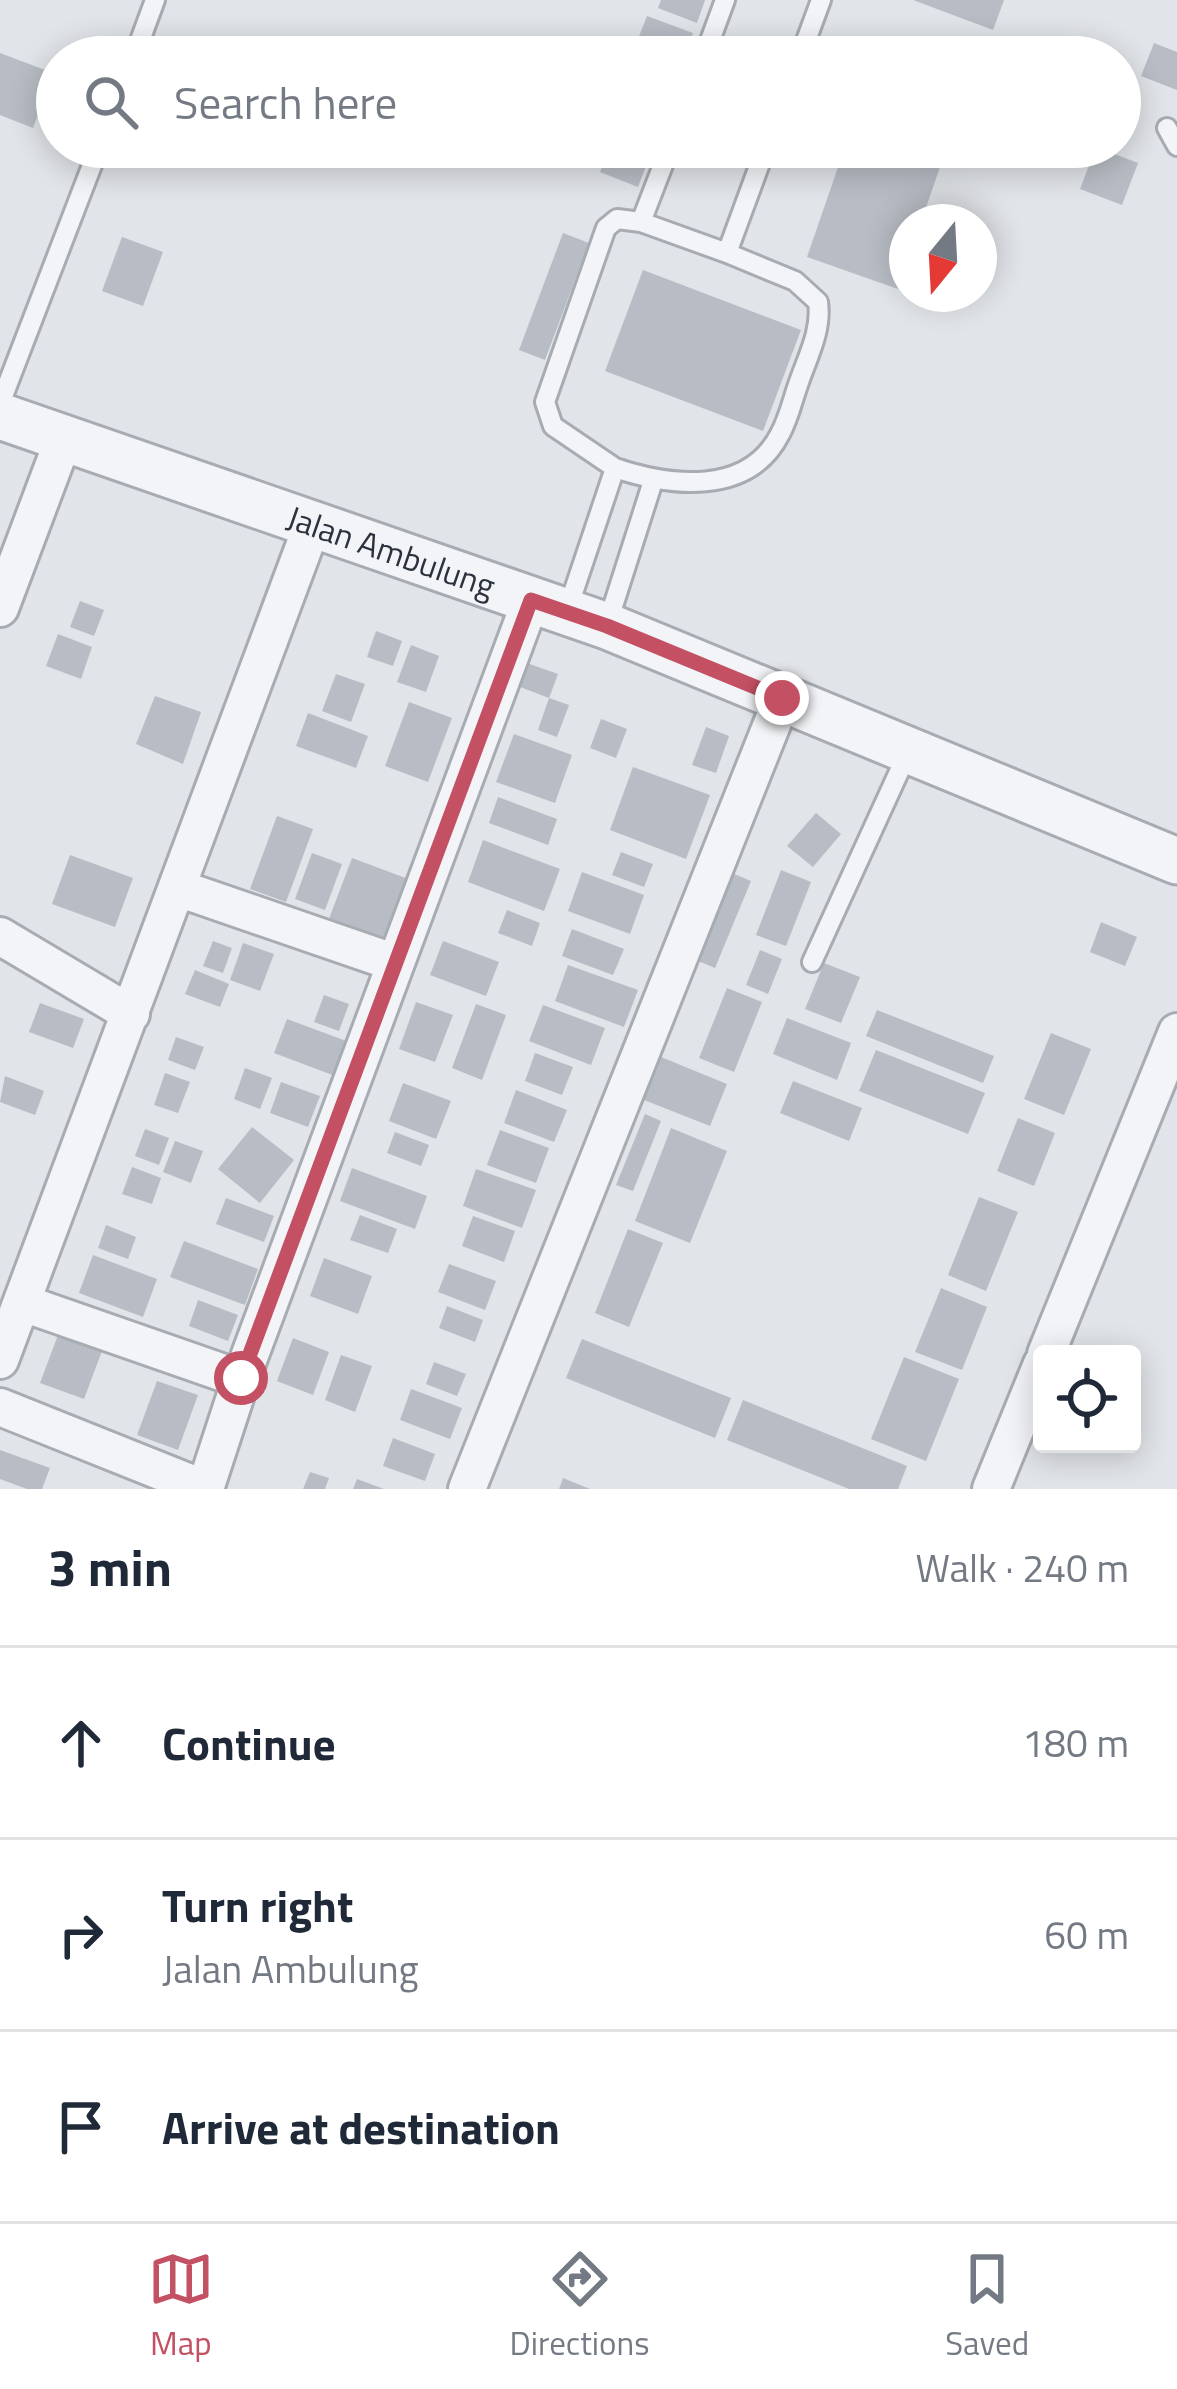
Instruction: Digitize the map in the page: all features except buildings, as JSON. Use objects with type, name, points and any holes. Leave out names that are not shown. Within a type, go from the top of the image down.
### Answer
[{"type":"street","name":"Jalan Ambulung","points":[[0,416],[568,612],[1177,861]]},
{"type":"street","points":[[0,608],[64,438]]},
{"type":"street","points":[[0,1360],[12,1299],[131,1014],[313,523]]},
{"type":"street","points":[[0,1407],[205,1489],[393,962],[568,612]]},
{"type":"street","points":[[467,1489],[782,698]]},
{"type":"street","points":[[178,888],[393,962]]},
{"type":"street","points":[[0,936],[131,1014]]},
{"type":"street","points":[[1050,1345],[1177,1031]]},
{"type":"street","points":[[12,1299],[241,1378]]},
{"type":"street","points":[[991,1489],[1033,1386]]},
{"type":"lane","points":[[142,36],[155,0]]},
{"type":"lane","points":[[712,36],[725,0]]},
{"type":"lane","points":[[808,36],[821,0]]},
{"type":"lane","points":[[0,404],[91,168]]},
{"type":"lane","points":[[641,222],[662,168]]},
{"type":"lane","points":[[727,253],[758,168]]},
{"type":"lane","points":[[617,219],[641,222],[795,281],[818,302],[819,325],[780,436],[741,471],[704,483],[653,481],[615,468],[563,436],[553,426],[545,402],[606,228],[617,219]]},
{"type":"lane","points":[[568,612],[615,468]]},
{"type":"lane","points":[[568,612],[653,481]]},
{"type":"lane","points":[[812,962],[909,750]]},
{"type":"route","points":[[241,1378],[531,600],[782,698]]}]
